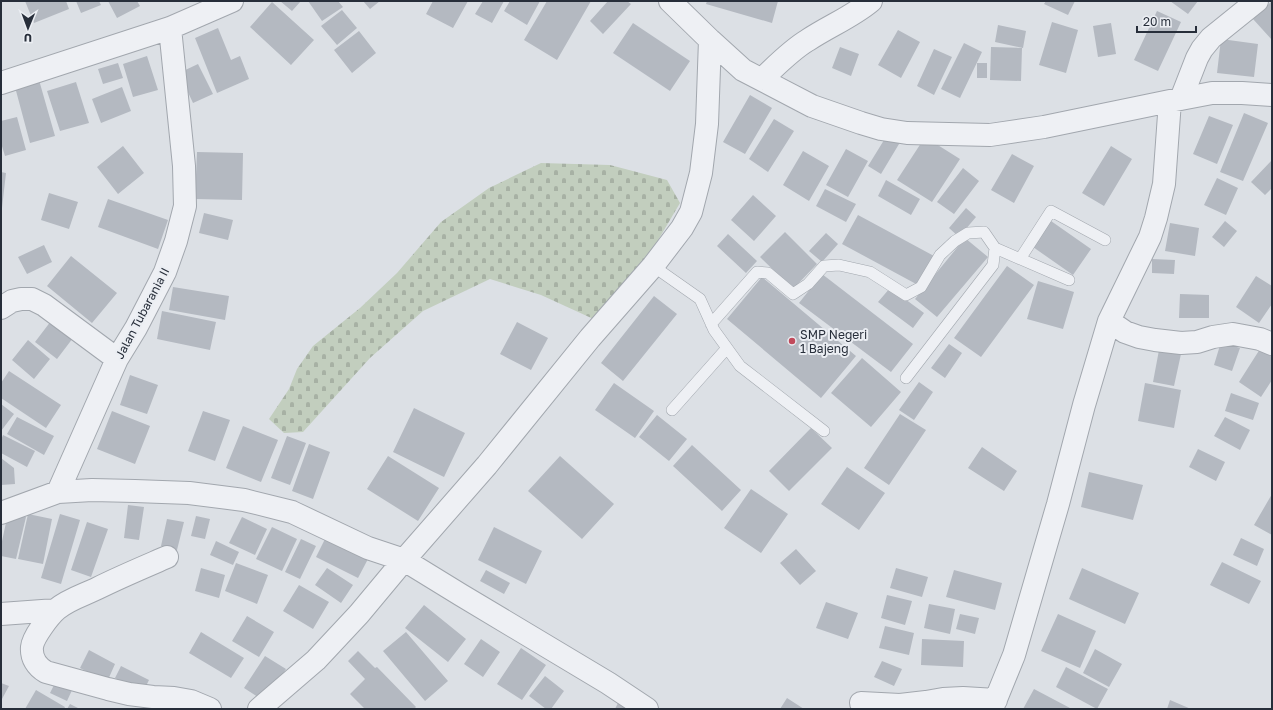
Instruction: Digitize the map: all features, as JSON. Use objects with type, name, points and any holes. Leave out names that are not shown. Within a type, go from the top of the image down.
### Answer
[{"type":"street","points":[[1,83],[170,28],[232,1]]},
{"type":"street","points":[[670,1],[743,70],[812,106],[881,129],[907,133],[990,135],[1044,127],[1175,100],[1212,94],[1242,93],[1272,95]]},
{"type":"street","points":[[762,79],[795,49],[819,33],[852,15],[871,1]]},
{"type":"street","points":[[861,703],[900,705],[948,698],[963,698],[994,704],[1014,655],[1109,321],[1150,237],[1156,218],[1164,184],[1175,100],[1202,49],[1211,38],[1257,1]]},
{"type":"street","name":"Jalan Tubarania II","points":[[58,492],[118,359],[165,272],[176,241],[185,206],[184,166],[170,28]]},
{"type":"street","points":[[260,709],[316,660],[359,614],[487,465],[590,338],[653,266],[682,228],[691,212],[701,173],[707,124],[710,40]]},
{"type":"street","points":[[1,308],[12,301],[32,299],[44,305],[118,359]]},
{"type":"street","points":[[1109,321],[1125,332],[1139,337],[1155,340],[1181,343],[1196,342],[1213,337],[1233,334],[1260,339],[1272,344]]},
{"type":"street","points":[[1,513],[58,492],[92,490],[135,490],[244,500],[292,512],[368,548],[404,560],[608,683],[647,709]]},
{"type":"street","points":[[167,557],[72,599],[56,610],[41,629],[33,643],[32,652],[34,659],[40,668],[46,672],[108,690],[191,701],[210,709]]},
{"type":"street","points":[[1,614],[56,610]]},
{"type":"lane","points":[[1020,259],[1051,211],[1105,240]]},
{"type":"lane","points":[[711,324],[758,272],[768,273],[793,294],[808,284],[824,266],[839,265],[870,272],[906,295],[921,287],[940,255],[955,241],[968,233],[984,232],[995,248],[1069,280]]},
{"type":"lane","points":[[906,378],[993,265],[995,248]]},
{"type":"lane","points":[[653,266],[700,299],[714,330],[740,366],[824,431]]},
{"type":"lane","points":[[672,410],[727,348]]},
{"type":"green space","points":[[541,163],[610,165],[667,180],[680,203],[634,281],[600,322],[541,295],[490,279],[423,311],[370,358],[303,432],[284,433],[269,419],[289,389],[297,369],[313,346],[360,308],[397,273],[441,222],[489,188]]},
{"type":"building","points":[[25,1],[66,1],[69,9],[34,23]]},
{"type":"building","points":[[76,1],[99,1],[101,5],[81,13]]},
{"type":"building","points":[[108,1],[137,1],[140,6],[117,18]]},
{"type":"building","points":[[280,1],[301,1],[292,11]]},
{"type":"building","points":[[308,1],[338,1],[343,7],[322,21]]},
{"type":"building","points":[[363,1],[380,1],[370,9]]},
{"type":"building","points":[[433,1],[468,1],[453,28],[426,14]]},
{"type":"building","points":[[483,1],[504,1],[492,23],[475,14]]},
{"type":"building","points":[[510,1],[540,1],[527,25],[504,11]]},
{"type":"building","points":[[547,1],[591,1],[557,60],[524,40]]},
{"type":"building","points":[[608,1],[627,1],[631,4],[603,34],[590,21]]},
{"type":"building","points":[[707,1],[778,1],[772,23],[706,4]]},
{"type":"building","points":[[1046,1],[1075,1],[1068,15],[1044,4]]},
{"type":"building","points":[[1170,1],[1198,1],[1188,14]]},
{"type":"building","points":[[1272,1],[1272,40],[1253,19]]},
{"type":"building","points":[[272,2],[314,40],[291,65],[250,27]]},
{"type":"building","points":[[342,10],[357,28],[337,45],[321,26]]},
{"type":"building","points":[[1157,11],[1181,22],[1158,71],[1134,60]]},
{"type":"building","points":[[1052,22],[1078,30],[1066,73],[1039,65]]},
{"type":"building","points":[[633,23],[690,61],[670,91],[613,53]]},
{"type":"building","points":[[1111,23],[1116,54],[1098,57],[1093,26]]},
{"type":"building","points":[[998,25],[1026,31],[1023,48],[995,42]]},
{"type":"building","points":[[218,28],[231,60],[240,56],[249,79],[217,93],[195,38]]},
{"type":"building","points":[[898,30],[920,42],[901,78],[878,65]]},
{"type":"building","points":[[359,31],[376,53],[352,73],[334,50]]},
{"type":"building","points":[[1221,39],[1258,44],[1254,77],[1217,73]]},
{"type":"building","points":[[964,43],[982,52],[960,98],[941,89]]},
{"type":"building","points":[[840,47],[859,54],[851,76],[832,68]]},
{"type":"building","points":[[991,47],[1022,48],[1021,81],[990,80]]},
{"type":"building","points":[[934,49],[952,57],[934,95],[917,86]]},
{"type":"building","points":[[147,56],[158,90],[133,97],[123,64]]},
{"type":"building","points":[[118,63],[123,78],[103,84],[98,69]]},
{"type":"building","points":[[977,63],[987,63],[987,78],[977,78]]},
{"type":"building","points":[[198,64],[213,94],[193,103],[179,73]]},
{"type":"building","points":[[39,80],[55,136],[30,143],[15,87]]},
{"type":"building","points":[[76,82],[89,123],[60,131],[47,91]]},
{"type":"building","points":[[122,87],[131,111],[101,123],[92,99]]},
{"type":"building","points":[[750,95],[772,108],[745,154],[723,142]]},
{"type":"building","points":[[1244,113],[1268,123],[1243,181],[1220,172]]},
{"type":"building","points":[[1209,116],[1233,125],[1217,164],[1193,154]]},
{"type":"building","points":[[17,117],[26,150],[5,156],[1,143],[1,121]]},
{"type":"building","points":[[774,119],[794,131],[768,172],[749,159]]},
{"type":"building","points":[[889,132],[902,139],[881,174],[868,166]]},
{"type":"building","points":[[925,137],[960,159],[932,202],[897,180]]},
{"type":"building","points":[[123,146],[144,173],[118,194],[97,167]]},
{"type":"building","points":[[1111,146],[1132,159],[1104,206],[1082,193]]},
{"type":"building","points":[[846,149],[868,161],[848,197],[826,185]]},
{"type":"building","points":[[803,151],[829,166],[809,201],[783,185]]},
{"type":"building","points":[[197,152],[243,153],[242,200],[195,199]]},
{"type":"building","points":[[1012,154],[1034,166],[1014,203],[991,190]]},
{"type":"building","points":[[1272,160],[1272,188],[1265,195],[1251,182]]},
{"type":"building","points":[[963,168],[979,181],[954,214],[937,202]]},
{"type":"building","points":[[1,172],[6,173],[2,208],[1,208]]},
{"type":"building","points":[[1217,178],[1238,188],[1226,215],[1204,205]]},
{"type":"building","points":[[886,180],[920,199],[911,215],[878,196]]},
{"type":"building","points":[[825,189],[856,204],[846,222],[816,206]]},
{"type":"building","points":[[49,193],[78,202],[69,229],[41,220]]},
{"type":"building","points":[[753,195],[776,216],[754,241],[731,220]]},
{"type":"building","points":[[108,199],[168,220],[158,249],[98,227]]},
{"type":"building","points":[[966,208],[976,217],[959,237],[949,228]]},
{"type":"building","points":[[204,213],[233,220],[228,240],[199,233]]},
{"type":"building","points":[[858,215],[934,256],[918,285],[842,244]]},
{"type":"building","points":[[1051,221],[1091,249],[1073,275],[1033,247]]},
{"type":"building","points":[[1225,221],[1237,231],[1224,247],[1212,237]]},
{"type":"building","points":[[1170,223],[1199,228],[1195,256],[1165,251]]},
{"type":"building","points":[[785,232],[817,264],[793,289],[760,257]]},
{"type":"building","points":[[826,233],[838,244],[822,262],[809,251]]},
{"type":"building","points":[[728,234],[757,261],[746,273],[717,246]]},
{"type":"building","points":[[965,238],[988,257],[937,317],[915,299]]},
{"type":"building","points":[[44,245],[52,262],[27,274],[18,257]]},
{"type":"building","points":[[71,256],[117,293],[92,323],[47,286]]},
{"type":"building","points":[[1152,259],[1175,260],[1174,274],[1152,273]]},
{"type":"building","points":[[1007,266],[1034,285],[981,357],[954,338]]},
{"type":"building","points":[[822,274],[913,344],[891,372],[799,303]]},
{"type":"building","points":[[1256,276],[1272,286],[1272,304],[1259,323],[1236,307]]},
{"type":"building","points":[[762,277],[856,356],[821,398],[727,319]]},
{"type":"building","points":[[1038,281],[1074,292],[1063,329],[1027,319]]},
{"type":"building","points":[[173,287],[229,296],[225,320],[169,310]]},
{"type":"building","points":[[890,288],[924,313],[913,328],[878,302]]},
{"type":"building","points":[[1180,294],[1209,295],[1209,318],[1179,318]]},
{"type":"building","points":[[654,296],[677,314],[623,381],[601,363]]},
{"type":"building","points":[[162,311],[216,322],[210,350],[157,339]]},
{"type":"building","points":[[51,321],[73,338],[57,359],[35,342]]},
{"type":"building","points":[[517,322],[548,338],[531,370],[500,354]]},
{"type":"building","points":[[28,340],[50,359],[34,379],[12,360]]},
{"type":"building","points":[[1221,342],[1240,348],[1232,371],[1214,365]]},
{"type":"building","points":[[949,344],[962,353],[945,378],[931,368]]},
{"type":"building","points":[[1260,349],[1272,357],[1272,380],[1261,397],[1239,382]]},
{"type":"building","points":[[1159,350],[1181,354],[1174,386],[1153,382]]},
{"type":"building","points":[[862,358],[901,392],[871,427],[831,393]]},
{"type":"building","points":[[9,371],[61,405],[46,428],[1,398],[1,383]]},
{"type":"building","points":[[130,375],[158,385],[147,414],[120,405]]},
{"type":"building","points":[[919,382],[933,392],[914,420],[899,410]]},
{"type":"building","points":[[614,383],[654,411],[635,438],[595,410]]},
{"type":"building","points":[[1145,383],[1181,390],[1174,428],[1138,421]]},
{"type":"building","points":[[1231,393],[1259,403],[1253,420],[1225,411]]},
{"type":"building","points":[[1,404],[14,414],[1,431]]},
{"type":"building","points":[[414,408],[465,433],[444,477],[393,452]]},
{"type":"building","points":[[112,411],[150,426],[135,464],[97,449]]},
{"type":"building","points":[[203,411],[230,420],[215,461],[188,451]]},
{"type":"building","points":[[900,414],[926,430],[889,485],[864,468]]},
{"type":"building","points":[[657,415],[687,439],[669,461],[639,437]]},
{"type":"building","points":[[17,417],[54,436],[44,455],[7,434]]},
{"type":"building","points":[[1225,417],[1250,430],[1240,450],[1214,436]]},
{"type":"building","points":[[243,426],[278,440],[261,482],[226,468]]},
{"type":"building","points":[[811,428],[832,448],[789,491],[769,471]]},
{"type":"building","points":[[3,435],[35,451],[27,467],[1,453],[1,440]]},
{"type":"building","points":[[287,436],[306,443],[290,485],[271,478]]},
{"type":"building","points":[[309,444],[330,452],[313,499],[292,491]]},
{"type":"building","points":[[692,445],[741,490],[722,511],[673,466]]},
{"type":"building","points":[[982,447],[1017,471],[1004,491],[968,468]]},
{"type":"building","points":[[1198,449],[1225,462],[1216,481],[1189,467]]},
{"type":"building","points":[[388,456],[439,488],[418,521],[367,489]]},
{"type":"building","points":[[560,456],[614,504],[582,539],[528,491]]},
{"type":"building","points":[[1,458],[14,468],[15,484],[1,485]]},
{"type":"building","points":[[847,467],[885,493],[859,530],[821,504]]},
{"type":"building","points":[[1089,472],[1143,485],[1133,520],[1081,507]]},
{"type":"building","points":[[751,489],[788,514],[761,553],[724,528]]},
{"type":"building","points":[[1272,494],[1272,535],[1254,525]]},
{"type":"building","points":[[128,505],[144,507],[139,540],[124,538]]},
{"type":"building","points":[[8,513],[26,517],[16,559],[1,556],[1,546]]},
{"type":"building","points":[[28,514],[52,519],[43,564],[18,559]]},
{"type":"building","points":[[60,514],[80,520],[61,584],[41,578]]},
{"type":"building","points":[[196,516],[210,519],[205,539],[191,536]]},
{"type":"building","points":[[242,517],[267,529],[255,555],[229,543]]},
{"type":"building","points":[[167,519],[184,522],[177,550],[161,546]]},
{"type":"building","points":[[87,522],[108,529],[91,577],[71,570]]},
{"type":"building","points":[[272,527],[297,539],[282,571],[256,559]]},
{"type":"building","points":[[494,527],[542,551],[526,584],[478,560]]},
{"type":"building","points":[[326,537],[368,559],[358,578],[316,557]]},
{"type":"building","points":[[1241,538],[1264,549],[1257,566],[1233,555]]},
{"type":"building","points":[[301,539],[316,546],[300,579],[285,572]]},
{"type":"building","points":[[216,541],[239,552],[233,565],[210,555]]},
{"type":"building","points":[[796,549],[816,571],[800,585],[780,563]]},
{"type":"building","points":[[1222,562],[1261,581],[1249,604],[1210,585]]},
{"type":"building","points":[[236,563],[268,575],[257,604],[225,591]]},
{"type":"building","points":[[201,568],[225,575],[219,598],[195,591]]},
{"type":"building","points":[[327,568],[353,585],[341,603],[315,585]]},
{"type":"building","points":[[896,568],[928,577],[922,597],[890,588]]},
{"type":"building","points":[[1082,568],[1139,593],[1125,624],[1069,599]]},
{"type":"building","points":[[486,570],[510,583],[504,594],[480,581]]},
{"type":"building","points":[[954,570],[1002,583],[995,610],[946,597]]},
{"type":"building","points":[[299,585],[329,602],[313,629],[283,611]]},
{"type":"building","points":[[887,595],[912,601],[905,625],[881,618]]},
{"type":"building","points":[[826,602],[858,613],[848,639],[816,628]]},
{"type":"building","points":[[929,604],[955,609],[950,634],[924,628]]},
{"type":"building","points":[[424,605],[466,639],[448,662],[405,628]]},
{"type":"building","points":[[960,614],[979,618],[975,634],[956,629]]},
{"type":"building","points":[[1058,614],[1096,631],[1080,668],[1041,651]]},
{"type":"building","points":[[247,616],[274,632],[259,657],[232,641]]},
{"type":"building","points":[[885,626],[914,633],[909,655],[879,648]]},
{"type":"building","points":[[201,632],[244,658],[231,678],[189,653]]},
{"type":"building","points":[[406,632],[448,681],[425,701],[383,651]]},
{"type":"building","points":[[481,639],[500,652],[483,677],[464,664]]},
{"type":"building","points":[[922,639],[964,641],[963,667],[921,665]]},
{"type":"building","points":[[521,648],[546,665],[522,700],[497,684]]},
{"type":"building","points":[[1095,649],[1122,664],[1109,687],[1083,673]]},
{"type":"building","points":[[89,650],[115,664],[107,682],[80,668]]},
{"type":"building","points":[[358,651],[375,668],[377,667],[416,707],[414,709],[365,709],[350,694],[365,679],[348,661]]},
{"type":"building","points":[[265,656],[286,669],[264,701],[244,688]]},
{"type":"building","points":[[882,661],[902,669],[894,686],[874,677]]},
{"type":"building","points":[[121,666],[149,680],[143,692],[115,678]]},
{"type":"building","points":[[1066,667],[1108,689],[1097,709],[1056,687]]},
{"type":"building","points":[[545,676],[564,691],[551,709],[546,709],[529,696]]},
{"type":"building","points":[[57,679],[73,688],[67,701],[50,693]]},
{"type":"building","points":[[1,683],[9,686],[2,699],[1,699]]},
{"type":"building","points":[[1034,689],[1070,708],[1023,709]]},
{"type":"building","points":[[36,690],[65,707],[64,709],[25,709]]},
{"type":"building","points":[[787,698],[804,709],[780,709]]},
{"type":"building","points":[[1170,700],[1191,709],[1167,709]]},
{"type":"building","points":[[619,701],[633,709],[615,709]]},
{"type":"building","points":[[70,704],[80,709],[67,709]]},
{"type":"place","name":"SMP Negeri 1 Bajeng","points":[[792,341]]}]
